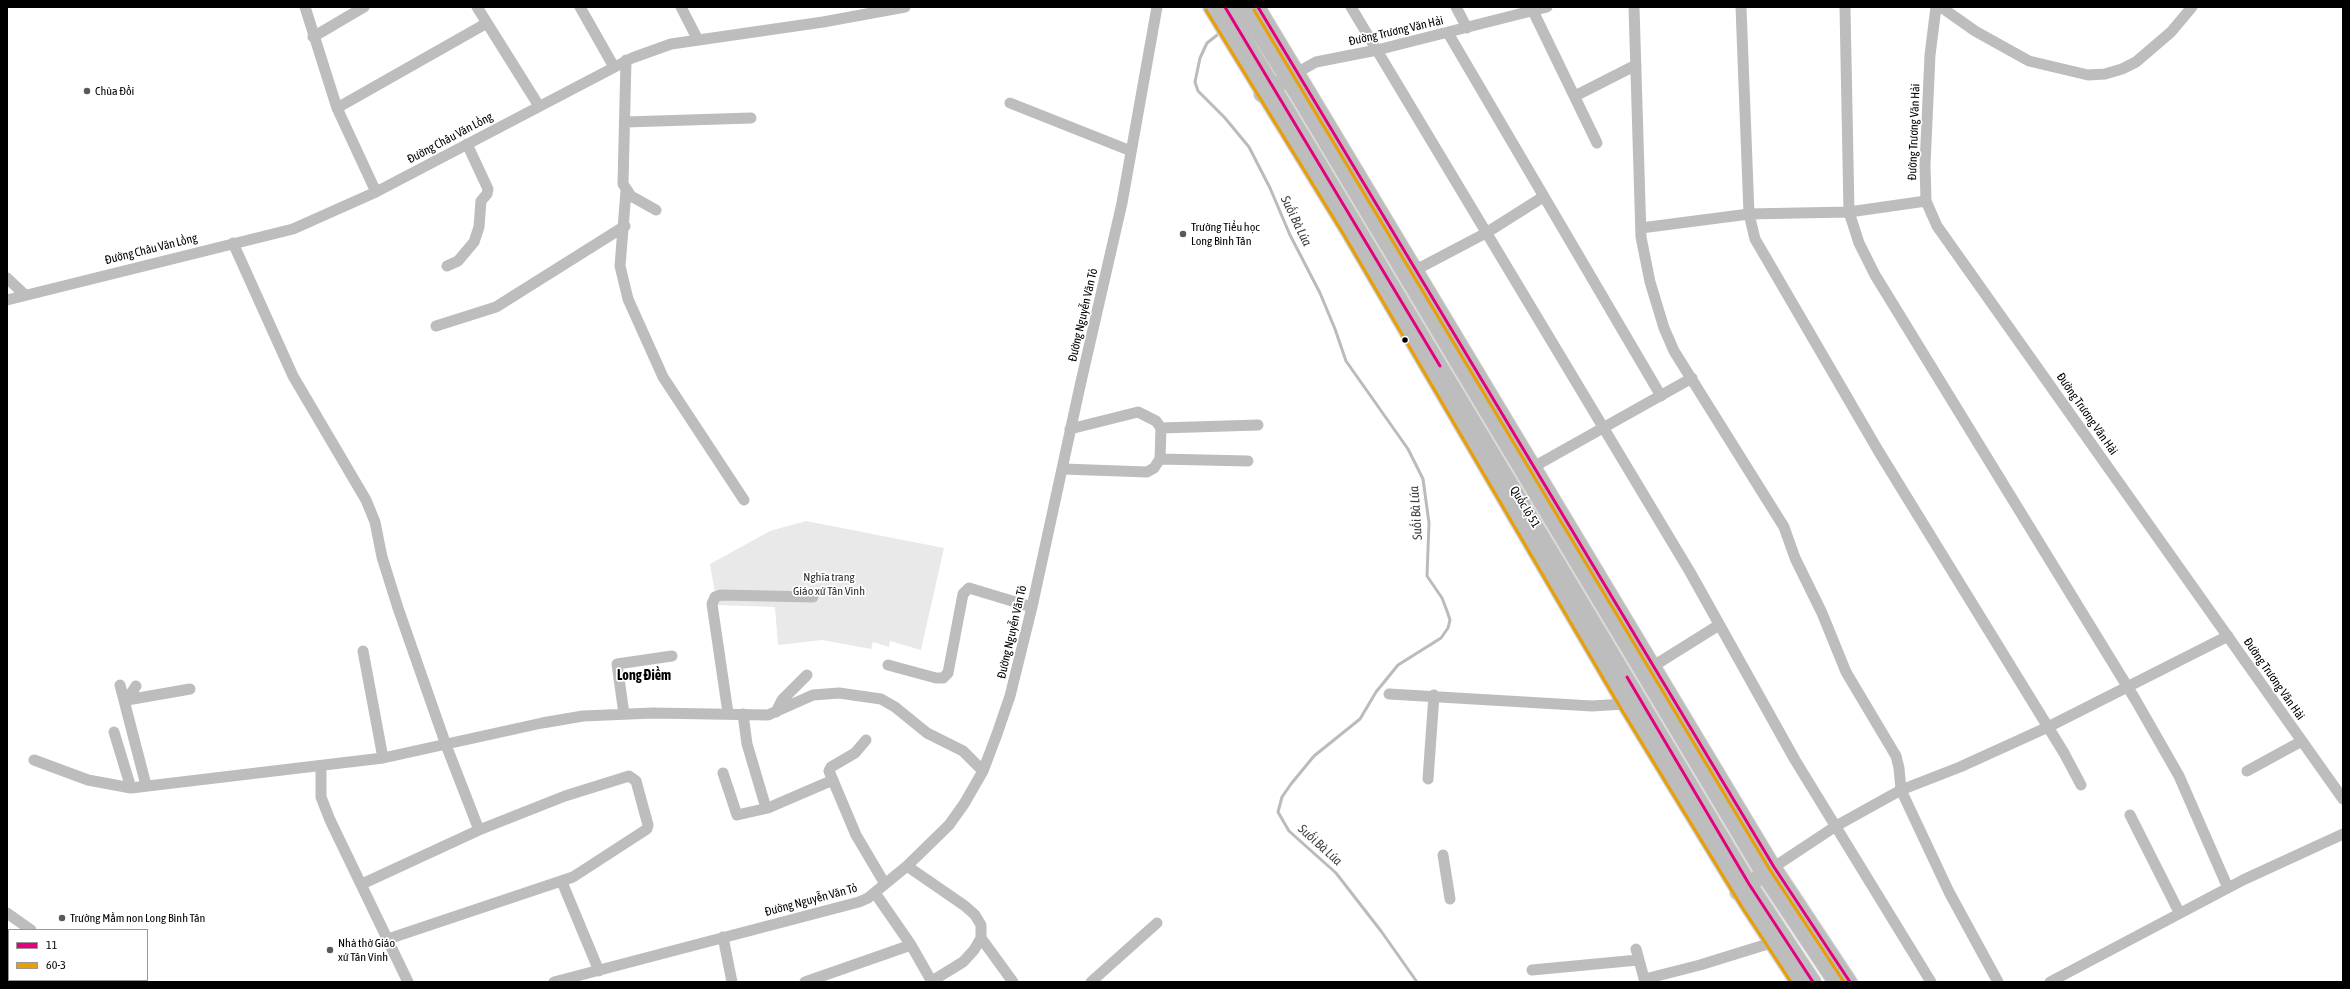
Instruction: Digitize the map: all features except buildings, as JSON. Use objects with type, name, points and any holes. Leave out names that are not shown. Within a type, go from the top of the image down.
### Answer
[{"type":"highway","points":[[1243,7],[1248,22]]},
{"type":"highway","points":[[1219,10],[1248,22]]},
{"type":"highway","name":"Quốc lộ 51","points":[[1248,22],[1293,75],[1836,982]]},
{"type":"highway","name":"Quốc lộ 51","points":[[1248,22],[1268,91],[1462,415],[1639,698],[1744,888],[1813,982]]},
{"type":"highway","points":[[1268,91],[1293,75]]},
{"type":"highway","points":[[1744,888],[1769,871]]},
{"type":"main road","name":"Quốc lộ 51","points":[[1462,415],[1624,704],[1744,888],[1771,943],[1797,982]]},
{"type":"main road","name":"Quốc lộ 51","points":[[1769,871],[1850,982]]},
{"type":"street","points":[[305,7],[313,37],[338,108],[376,192]]},
{"type":"street","points":[[313,37],[364,7]]},
{"type":"street","points":[[477,7],[539,106]]},
{"type":"street","points":[[580,7],[614,67]]},
{"type":"street","points":[[681,7],[698,40]]},
{"type":"street","name":"Đường Châu Văn Lồng","points":[[7,300],[24,294],[294,229],[376,192],[626,60],[671,44],[823,22],[905,7]]},
{"type":"street","name":"Đường Nguyễn Văn Tỏ","points":[[554,982],[860,902],[907,866],[949,825],[964,804],[983,771],[1010,696],[1032,607],[1063,469],[1070,428],[1122,204],[1157,7]]},
{"type":"street","points":[[1351,7],[1690,572],[1795,760],[1931,982]]},
{"type":"street","points":[[1456,7],[1467,28]]},
{"type":"street","name":"Đường Trương Văn Hải","points":[[1293,75],[1316,62],[1377,50],[1448,33],[1467,28],[1510,12],[1533,11],[1547,7]]},
{"type":"street","points":[[1634,7],[1641,228],[1650,282],[1664,328],[1674,351],[1784,527],[1795,558],[1822,613],[1846,672],[1896,756],[1899,768],[1901,790],[1949,892],[1998,982]]},
{"type":"street","points":[[1741,7],[1748,214],[1752,230],[1760,247],[1879,452],[2048,727],[2081,785]]},
{"type":"street","points":[[1845,7],[1849,212],[1859,243],[1875,275],[2128,688],[2179,776],[2228,888]]},
{"type":"street","name":"Đường Trương Văn Hải","points":[[1936,7],[1930,55],[1925,165],[1926,201],[1937,226],[2343,799]]},
{"type":"street","points":[[1941,7],[1982,35],[2029,61],[2088,75],[2105,74],[2122,69],[2136,62],[2171,32],[2192,7]]},
{"type":"street","points":[[1533,11],[1597,143]]},
{"type":"street","points":[[338,108],[487,23]]},
{"type":"street","points":[[1448,33],[1661,396]]},
{"type":"street","points":[[626,60],[626,122],[623,184],[626,191],[631,196],[656,210]]},
{"type":"street","points":[[1574,96],[1636,65]]},
{"type":"street","points":[[1010,103],[1131,151]]},
{"type":"street","points":[[626,122],[751,118]]},
{"type":"street","points":[[447,266],[458,261],[474,242],[479,227],[481,201],[487,194],[488,189],[467,144]]},
{"type":"street","points":[[626,191],[625,226],[620,266],[628,299],[663,378],[744,500]]},
{"type":"street","points":[[1411,273],[1486,233],[1543,197]]},
{"type":"street","points":[[1641,228],[1748,214],[1849,212],[1926,201]]},
{"type":"street","points":[[436,326],[496,307],[625,226]]},
{"type":"street","points":[[233,243],[294,376],[366,500],[375,522],[390,584],[446,745],[478,830]]},
{"type":"street","points":[[7,278],[24,294]]},
{"type":"street","points":[[1529,469],[1692,378]]},
{"type":"street","points":[[1063,469],[1147,472],[1154,468],[1160,459],[1161,428],[1156,421],[1138,412],[1070,428]]},
{"type":"street","points":[[1161,428],[1258,425]]},
{"type":"street","points":[[1160,459],[1248,461]]},
{"type":"street","points":[[888,666],[936,678],[943,678],[948,673],[963,594],[970,588],[1032,607]]},
{"type":"street","points":[[728,713],[712,604],[715,598],[721,594],[813,597]]},
{"type":"street","points":[[1648,669],[1719,625]]},
{"type":"street","points":[[1769,871],[1836,826],[1901,790],[1960,767],[2048,727],[2128,688],[2228,636]]},
{"type":"street","points":[[363,651],[383,758]]},
{"type":"street","points":[[624,714],[617,664],[672,656]]},
{"type":"street","points":[[776,712],[782,700],[807,675]]},
{"type":"street","points":[[120,685],[126,702],[146,785]]},
{"type":"street","points":[[126,702],[136,686]]},
{"type":"street","points":[[126,702],[190,689]]},
{"type":"street","points":[[34,760],[88,780],[131,788],[292,768],[321,767],[383,758],[542,723],[583,716],[624,714],[768,714],[776,712],[813,695],[839,694],[881,699],[895,707],[926,733],[963,751],[983,771]]},
{"type":"street","points":[[1389,694],[1434,695],[1592,706],[1624,704],[1639,698]]},
{"type":"street","points":[[1428,779],[1432,701],[1434,695]]},
{"type":"street","points":[[743,714],[747,744],[766,808]]},
{"type":"street","points":[[114,732],[131,788]]},
{"type":"street","points":[[866,740],[855,753],[831,767],[829,771],[856,835],[885,884]]},
{"type":"street","points":[[2247,771],[2302,741]]},
{"type":"street","points":[[321,767],[321,797],[408,982]]},
{"type":"street","points":[[723,773],[737,815],[766,808],[832,780]]},
{"type":"street","points":[[362,884],[478,830],[565,796],[618,779],[632,777],[638,788],[648,825],[647,829],[573,877],[562,882],[388,938]]},
{"type":"street","points":[[2130,815],[2179,912]]},
{"type":"street","points":[[2050,982],[2179,912],[2343,834]]},
{"type":"street","points":[[1443,855],[1450,899]]},
{"type":"street","points":[[875,892],[911,945],[932,981],[963,962],[974,950],[981,938],[981,925],[975,915],[939,887],[907,866]]},
{"type":"street","points":[[562,882],[599,971]]},
{"type":"street","points":[[7,913],[30,929]]},
{"type":"street","points":[[1091,982],[1157,923]]},
{"type":"street","points":[[723,937],[732,982]]},
{"type":"street","points":[[981,938],[1012,982]]},
{"type":"street","points":[[1532,970],[1637,955],[1645,981],[1771,943]]},
{"type":"street","points":[[805,982],[911,945]]},
{"type":"green space","name":"Nghĩa trang Giáo xứ Tân Vinh","points":[[806,521],[944,548],[921,650],[890,641],[889,647],[873,642],[871,649],[822,640],[778,645],[775,607],[717,605],[710,564],[770,531]]},
{"type":"waterway","name":"Suối Bà Lúa","points":[[1221,32],[1207,43],[1200,58],[1195,82],[1198,91],[1225,118],[1249,147],[1270,188],[1290,235],[1320,293],[1346,361],[1408,449],[1423,479],[1429,523],[1427,576],[1442,598],[1450,620],[1448,628],[1441,638],[1398,665],[1376,692],[1360,719],[1314,756],[1291,784],[1282,797],[1278,812],[1289,831],[1336,873],[1381,931],[1417,982]]},
{"type":"transit line","name":"11","points":[[1225,7],[1440,366]]},
{"type":"transit line","name":"11","points":[[1258,7],[1774,867],[1850,982]]},
{"type":"transit line","name":"60-3","points":[[1206,10],[1344,235],[1620,707],[1742,907],[1791,982]]},
{"type":"transit line","name":"60-3","points":[[1254,10],[1770,870],[1844,982]]},
{"type":"transit line","name":"11","points":[[1627,677],[1749,884],[1813,982]]},
{"type":"place","name":"Chùa Đồi","points":[[87,91]]},
{"type":"place","name":"Trường Tiểu học Long Bình Tân","points":[[1183,234]]},
{"type":"place","name":"Trường Mầm non Long Bình Tân","points":[[62,918]]},
{"type":"place","name":"Nhà thờ Giáo xứ Tân Vinh","points":[[330,950]]},
{"type":"district","name":"Long Điềm","points":[[644,676]]}]
